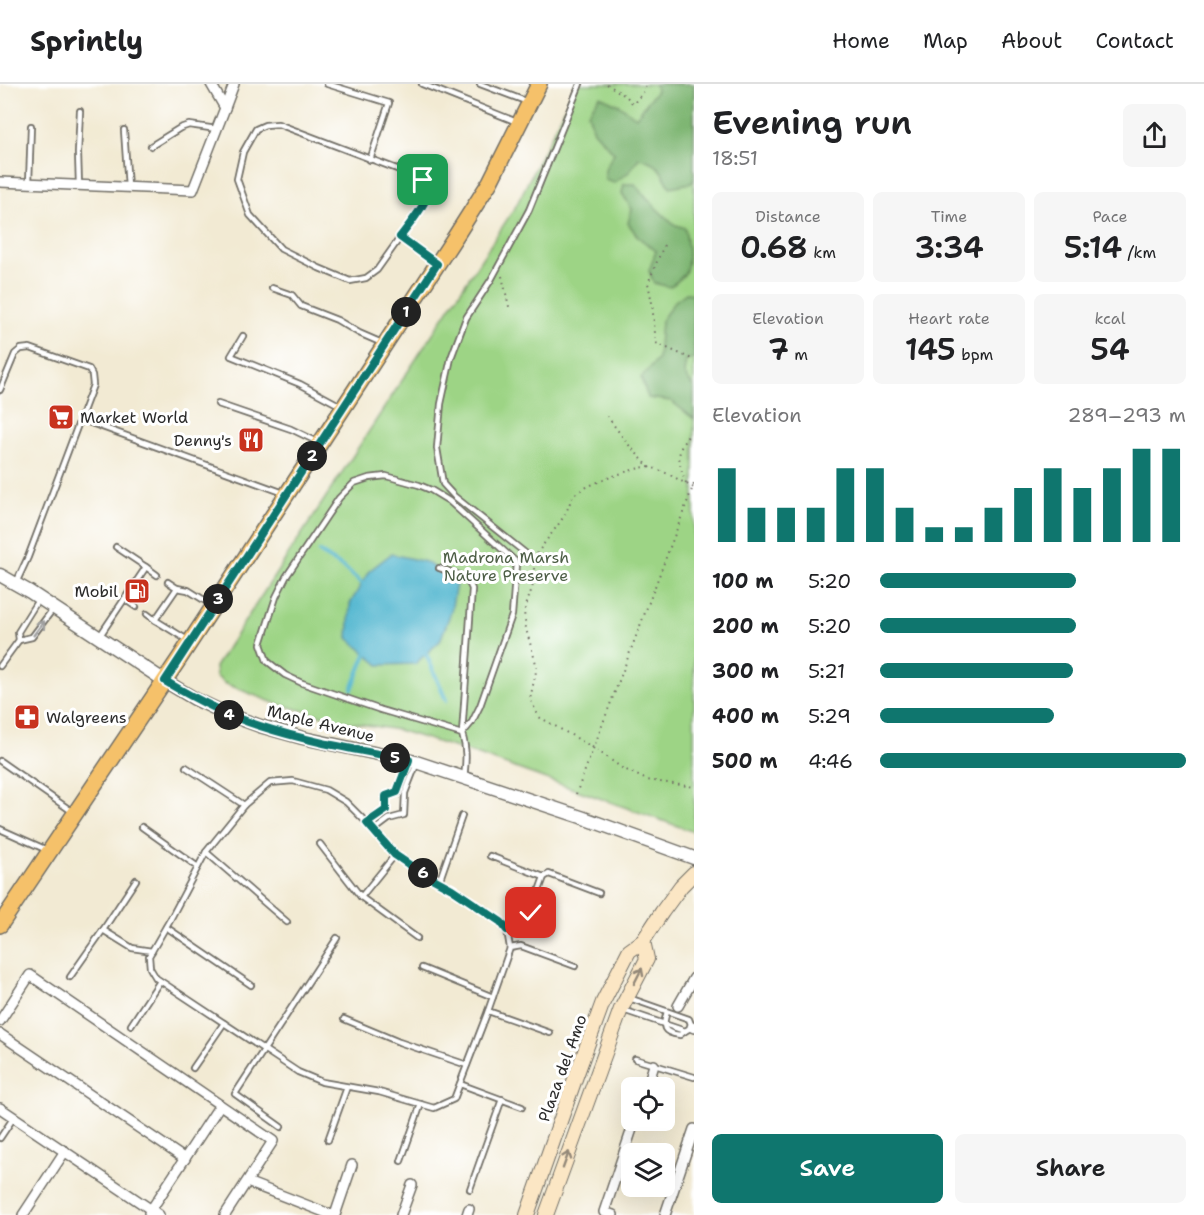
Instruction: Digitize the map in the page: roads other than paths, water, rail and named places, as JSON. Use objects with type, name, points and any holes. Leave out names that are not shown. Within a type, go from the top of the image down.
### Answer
[{"type":"main road","points":[[0,925],[165,681],[490,182],[538,84]]},
{"type":"main road","name":"Plaza del Amo","points":[[528,1212],[606,997],[629,951],[643,941],[675,895],[694,873]]},
{"type":"main road","points":[[528,1212],[544,1215],[624,1003],[647,958],[643,941]]},
{"type":"main road","points":[[606,997],[624,1003]]},
{"type":"street","points":[[211,84],[225,108]]},
{"type":"street","points":[[0,182],[193,190],[234,84]]},
{"type":"street","name":"Maple Avenue","points":[[0,575],[40,598],[165,681],[227,714],[260,726],[312,740],[412,761],[694,858]]},
{"type":"street","points":[[0,1021],[30,975],[273,1141],[225,1215]]},
{"type":"street","points":[[678,1006],[693,982]]},
{"type":"street","points":[[0,1034],[185,1159]]},
{"type":"street","points":[[650,1077],[654,1065]]},
{"type":"street","points":[[0,1108],[153,1213],[220,1105]]},
{"type":"street","points":[[665,1215],[694,1129]]},
{"type":"street","points":[[608,1213],[632,1131]]},
{"type":"street","points":[[23,1215],[65,1151]]},
{"type":"street","points":[[247,1182],[334,1215],[352,1166]]},
{"type":"street","points":[[401,1215],[412,1185]]},
{"type":"lane","points":[[327,84],[388,103],[370,160]]},
{"type":"lane","points":[[422,84],[520,123]]},
{"type":"lane","points":[[480,84],[530,103]]},
{"type":"lane","points":[[534,560],[453,496],[443,484],[437,448],[441,404],[451,358],[466,318],[500,265],[529,210],[580,84]]},
{"type":"lane","points":[[79,185],[80,111]]},
{"type":"lane","points":[[278,124],[370,160],[418,177],[423,180],[428,193],[426,201],[377,270],[366,278],[350,281],[281,249],[250,215],[237,179],[243,152],[256,129],[265,125],[278,124]]},
{"type":"lane","points":[[151,146],[189,125],[217,129]]},
{"type":"lane","points":[[29,183],[31,126]]},
{"type":"lane","points":[[124,130],[128,187]]},
{"type":"lane","points":[[400,237],[437,264]]},
{"type":"lane","points":[[272,288],[292,295],[301,306],[337,320],[385,345]]},
{"type":"lane","points":[[243,336],[231,356],[300,384],[344,407]]},
{"type":"lane","points":[[0,390],[15,354],[30,348],[89,369],[93,385],[16,584]]},
{"type":"lane","points":[[218,404],[291,429],[320,443]]},
{"type":"lane","points":[[80,419],[287,494]]},
{"type":"lane","points":[[386,476],[431,490],[448,501],[515,561],[512,615],[480,706],[472,722],[462,734],[302,683],[285,675],[267,661],[261,644],[276,597],[286,577],[339,498],[354,483],[386,476]]},
{"type":"lane","points":[[116,547],[157,575]]},
{"type":"lane","points":[[99,637],[146,567]]},
{"type":"lane","points":[[439,568],[463,577],[470,582],[472,589],[462,734],[466,755],[464,778]]},
{"type":"lane","points":[[168,582],[177,588],[188,590],[214,606]]},
{"type":"lane","points":[[155,620],[177,588]]},
{"type":"lane","points":[[0,666],[19,640],[18,632],[40,598]]},
{"type":"lane","points":[[124,599],[136,607]]},
{"type":"lane","points":[[19,640],[32,638],[54,608]]},
{"type":"lane","points":[[147,614],[190,642]]},
{"type":"lane","points":[[0,760],[75,813]]},
{"type":"lane","points":[[367,823],[386,810],[386,796],[397,792],[412,761]]},
{"type":"lane","points":[[373,831],[389,819],[404,815],[405,793],[412,761]]},
{"type":"lane","points":[[186,766],[244,805]]},
{"type":"lane","points":[[293,781],[326,790],[346,802],[395,855],[501,922],[507,930],[510,948],[454,1099],[434,1108],[379,1092],[314,1079],[298,1072],[156,978],[150,968],[149,956],[206,852],[244,805],[270,783],[293,781]]},
{"type":"lane","points":[[438,882],[462,816]]},
{"type":"lane","points":[[142,827],[198,867]]},
{"type":"lane","points":[[0,836],[2,829],[50,851]]},
{"type":"lane","points":[[320,844],[361,897],[417,938]]},
{"type":"lane","points":[[206,852],[287,922]]},
{"type":"lane","points":[[361,897],[395,855]]},
{"type":"lane","points":[[490,856],[544,877]]},
{"type":"lane","points":[[507,930],[531,913],[544,877],[549,874],[600,893]]},
{"type":"lane","points":[[70,977],[136,880]]},
{"type":"lane","points":[[166,927],[251,985]]},
{"type":"lane","points":[[103,930],[132,948],[152,951]]},
{"type":"lane","points":[[281,1127],[236,1094],[337,938]]},
{"type":"lane","points":[[510,948],[521,946],[575,966]]},
{"type":"lane","points":[[422,968],[493,997]]},
{"type":"lane","points":[[131,1025],[160,981]]},
{"type":"lane","points":[[624,1003],[689,1019],[690,1028],[663,1023],[624,1003]]},
{"type":"lane","points":[[488,1011],[550,1034]]},
{"type":"lane","points":[[663,1023],[667,1012]]},
{"type":"lane","points":[[344,1019],[399,1042],[467,1065]]},
{"type":"lane","points":[[193,1068],[224,1023]]},
{"type":"lane","points":[[635,1059],[694,1077]]},
{"type":"lane","points":[[460,1084],[522,1107]]},
{"type":"lane","points":[[328,1140],[347,1087]]},
{"type":"lane","points":[[470,1189],[502,1099]]},
{"type":"lane","points":[[400,1161],[421,1104]]},
{"type":"lane","points":[[0,1138],[14,1118]]},
{"type":"water","points":[[391,554],[426,562],[456,584],[451,612],[440,641],[415,664],[379,665],[348,638],[350,604],[369,571]]},
{"type":"waterway","points":[[319,552],[362,583]]},
{"type":"waterway","points":[[352,689],[366,654]]},
{"type":"waterway","points":[[426,654],[446,700]]},
{"type":"place","name":"Market World","points":[[61,417]]},
{"type":"place","name":"Denny's","points":[[251,440]]},
{"type":"place","name":"Mobil","points":[[137,591]]},
{"type":"place","name":"Walgreens","points":[[27,717]]},
{"type":"park label","name":"Madrona Marsh Nature Preserve","points":[[506,566]]}]
